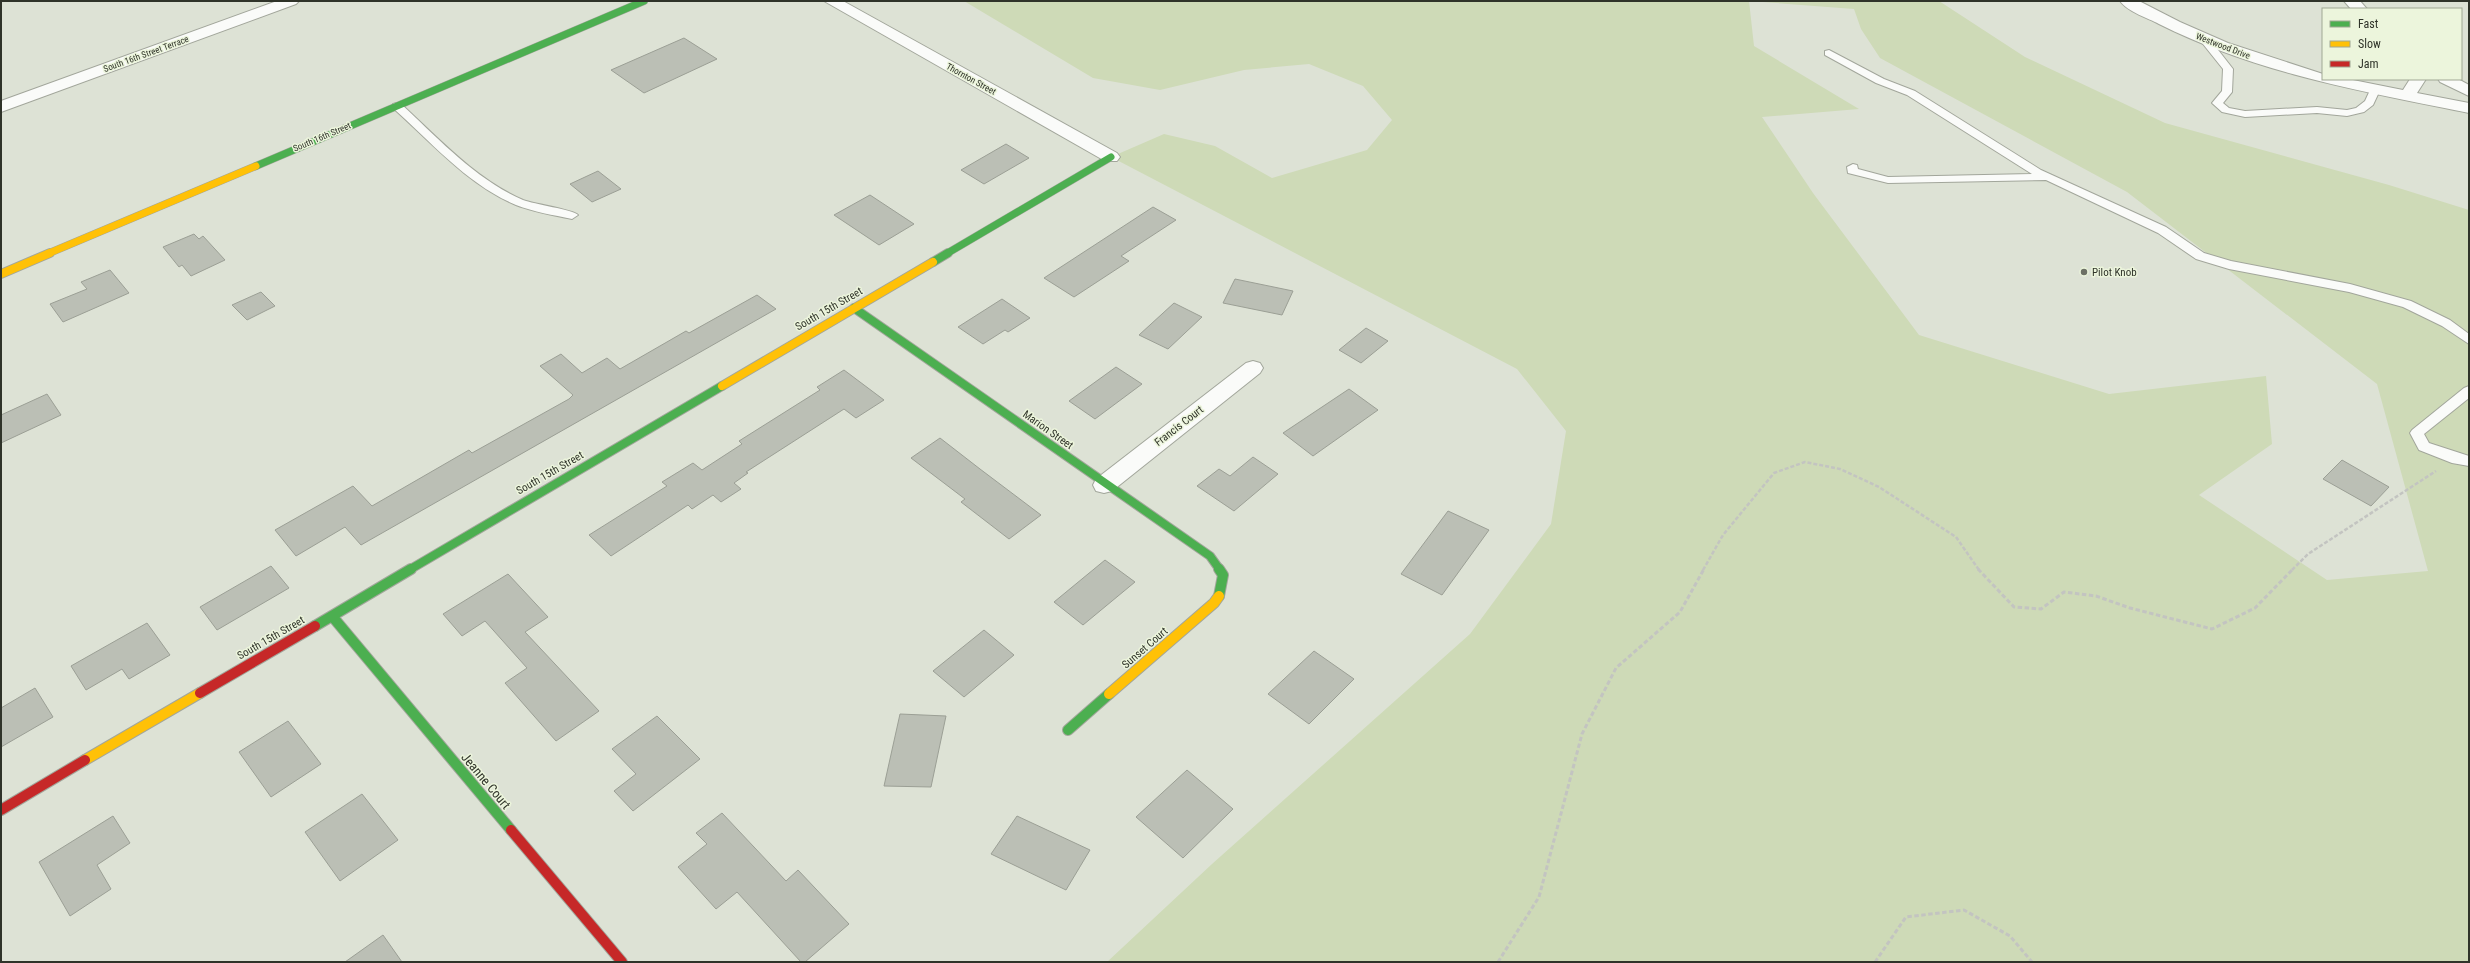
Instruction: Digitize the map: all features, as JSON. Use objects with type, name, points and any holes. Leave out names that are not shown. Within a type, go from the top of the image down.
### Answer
[{"type":"street","name":"South 16th Street Terrace","points":[[1,107],[291,1]]},
{"type":"street","name":"South 16th Street","points":[[1,274],[644,1]]},
{"type":"street","name":"Thornton Street","points":[[832,1],[1111,157]]},
{"type":"street","name":"Westwood Drive","points":[[2128,1],[2204,39],[2280,67],[2322,79]]},
{"type":"street","name":"Westwood Drive","points":[[2328,80],[2469,108]]},
{"type":"street","points":[[2407,96],[2417,80]]},
{"type":"street","points":[[2448,80],[2469,92]]},
{"type":"street","name":"South 15th Street","points":[[1,810],[1111,157]]},
{"type":"street","name":"Marion Street","points":[[854,308],[1104,485],[1210,556],[1223,575]]},
{"type":"street","name":"Francis Court","points":[[1104,485],[1253,368]]},
{"type":"street","name":"Sunset Court","points":[[1068,730],[1214,603],[1221,592],[1223,575]]},
{"type":"street","name":"Jeanne Court","points":[[332,616],[622,962]]},
{"type":"lane","points":[[2204,39],[2228,69],[2227,92],[2218,103],[2226,110],[2245,114],[2317,110],[2347,113],[2360,110],[2369,103],[2376,90]]},
{"type":"lane","points":[[1829,53],[1880,81],[1911,93],[1985,141],[2047,177],[2162,230],[2200,256],[2229,265],[2350,288],[2407,304],[2446,323],[2469,340]]},
{"type":"lane","points":[[397,106],[467,169],[500,192],[538,209],[572,215]]},
{"type":"lane","points":[[1853,167],[1852,171],[1888,180],[2047,177]]},
{"type":"lane","points":[[2463,460],[2424,446],[2417,433],[2469,390]]},
{"type":"path","points":[[1498,962],[1539,897],[1582,734],[1616,668],[1680,612],[1723,535],[1774,473],[1805,462],[1840,469],[1879,487],[1956,537],[1984,578],[2014,607],[2041,609],[2064,592],[2096,596],[2130,608],[2212,628],[2255,608],[2308,554],[2463,460]]},
{"type":"path","points":[[1875,962],[1906,917],[1964,910],[2010,936],[2032,962]]},
{"type":"green space","points":[[964,1],[1749,1],[1939,1],[2025,57],[2165,123],[2389,185],[2469,210],[2469,962],[1107,962],[1212,864],[1470,634],[1551,524],[1566,431],[1517,369],[1111,157],[1164,134],[1215,146],[1272,178],[1367,150],[1392,120],[1363,86],[1309,64],[1244,70],[1160,90],[1093,78]],"holes":[[[1749,1],[1854,9],[1861,29],[1880,58],[2127,192],[2377,384],[2428,571],[2327,580],[2199,495],[2272,444],[2266,376],[2109,394],[1919,335],[1813,193],[1762,117],[1859,109],[1754,46]]]},
{"type":"building","points":[[684,38],[717,59],[644,93],[611,70]]},
{"type":"building","points":[[1006,144],[1029,158],[984,184],[961,170]]},
{"type":"building","points":[[598,171],[621,189],[592,202],[570,184]]},
{"type":"building","points":[[870,195],[914,224],[879,245],[834,215]]},
{"type":"building","points":[[1153,207],[1176,220],[1121,256],[1129,261],[1074,297],[1044,278]]},
{"type":"building","points":[[194,234],[199,239],[203,236],[225,260],[191,276],[182,265],[179,267],[163,247]]},
{"type":"building","points":[[110,270],[129,293],[63,322],[50,304],[87,289],[81,282]]},
{"type":"building","points":[[1235,279],[1293,291],[1282,315],[1223,303]]},
{"type":"building","points":[[261,292],[275,306],[247,320],[232,305]]},
{"type":"building","points":[[757,295],[776,309],[361,545],[345,527],[296,556],[275,530],[353,486],[372,506],[469,450],[472,453],[569,399],[573,395],[540,366],[561,354],[582,373],[607,358],[620,369],[686,331],[689,333]]},
{"type":"building","points":[[1002,299],[1030,318],[1008,332],[1005,330],[983,344],[958,327]]},
{"type":"building","points":[[1174,303],[1202,317],[1168,349],[1139,335]]},
{"type":"building","points":[[1366,328],[1388,341],[1361,363],[1339,350]]},
{"type":"building","points":[[1116,367],[1142,384],[1095,419],[1069,401]]},
{"type":"building","points":[[844,370],[884,400],[856,418],[844,409],[746,472],[748,473],[734,483],[741,489],[721,502],[713,495],[692,509],[688,505],[611,556],[589,535],[667,486],[662,482],[693,463],[702,470],[742,444],[739,441],[820,390],[817,387]]},
{"type":"building","points":[[1349,389],[1378,410],[1313,456],[1283,433]]},
{"type":"building","points":[[47,394],[61,415],[1,443],[1,415]]},
{"type":"building","points":[[940,438],[1041,515],[1009,539],[961,502],[965,499],[911,458]]},
{"type":"building","points":[[1253,457],[1278,474],[1234,511],[1197,486],[1219,469],[1230,476]]},
{"type":"building","points":[[2342,460],[2389,487],[2371,506],[2323,479]]},
{"type":"building","points":[[1448,511],[1489,530],[1442,595],[1401,574]]},
{"type":"building","points":[[1105,560],[1135,582],[1083,625],[1054,602]]},
{"type":"building","points":[[271,566],[289,588],[217,630],[200,607]]},
{"type":"building","points":[[508,574],[548,617],[525,632],[599,711],[556,741],[505,683],[527,668],[485,621],[462,636],[443,614]]},
{"type":"building","points":[[147,623],[170,655],[129,679],[122,669],[86,690],[71,666]]},
{"type":"building","points":[[984,630],[1014,655],[964,697],[933,671]]},
{"type":"building","points":[[1314,651],[1354,679],[1309,724],[1268,694]]},
{"type":"building","points":[[35,688],[53,717],[1,747],[1,708]]},
{"type":"building","points":[[900,714],[946,716],[931,787],[884,786]]},
{"type":"building","points":[[657,716],[700,759],[633,811],[614,791],[636,774],[612,749]]},
{"type":"building","points":[[288,721],[321,764],[271,797],[239,752]]},
{"type":"building","points":[[1187,770],[1233,809],[1183,858],[1136,817]]},
{"type":"building","points":[[362,794],[398,840],[340,881],[305,832]]},
{"type":"building","points":[[722,813],[786,881],[798,870],[849,924],[805,962],[801,962],[737,892],[716,909],[678,867],[707,844],[696,833]]},
{"type":"building","points":[[113,816],[130,843],[97,865],[111,889],[70,916],[39,862]]},
{"type":"building","points":[[1017,816],[1090,850],[1066,890],[991,854]]},
{"type":"building","points":[[383,935],[402,962],[345,962]]},
{"type":"traffic: fast","points":[[256,166],[644,1]]},
{"type":"traffic: fast","points":[[933,262],[1111,157]]},
{"type":"traffic: fast","points":[[854,308],[1210,556],[1223,575],[1219,596]]},
{"type":"traffic: fast","points":[[315,626],[722,386]]},
{"type":"traffic: fast","points":[[332,616],[511,830]]},
{"type":"traffic: fast","points":[[1068,730],[1109,694]]},
{"type":"traffic: slow","points":[[1,274],[256,166]]},
{"type":"traffic: slow","points":[[722,386],[933,262]]},
{"type":"traffic: slow","points":[[1109,694],[1214,603],[1219,596]]},
{"type":"traffic: slow","points":[[85,760],[200,693]]},
{"type":"traffic: jam","points":[[200,693],[315,626]]},
{"type":"traffic: jam","points":[[1,810],[85,760]]},
{"type":"traffic: jam","points":[[511,830],[622,962]]},
{"type":"place","name":"Pilot Knob","points":[[2084,272]]}]
